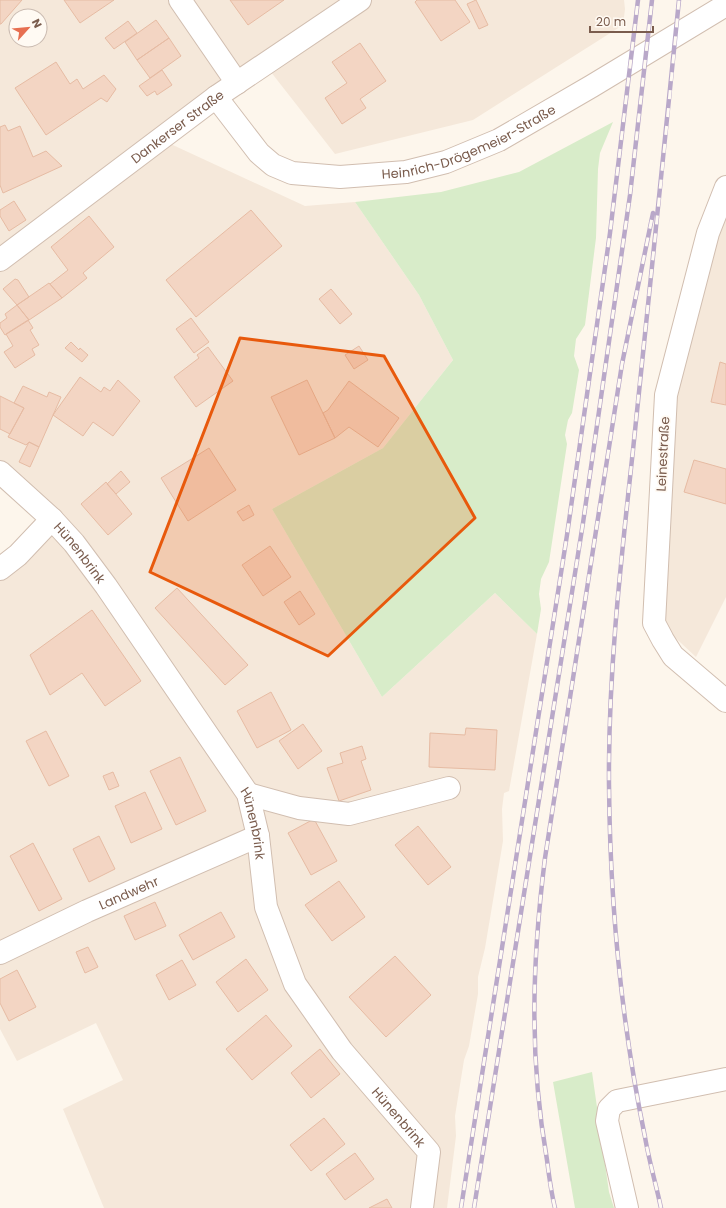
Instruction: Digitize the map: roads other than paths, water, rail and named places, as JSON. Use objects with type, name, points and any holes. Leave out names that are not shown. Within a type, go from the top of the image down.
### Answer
[{"type":"street","points":[[180,0],[236,83]]},
{"type":"street","name":"Dankerser Straße","points":[[0,260],[216,97],[360,0]]},
{"type":"street","name":"Heinrich-Drögemeier-Straße","points":[[216,97],[259,153],[279,168],[292,173],[340,177],[406,172],[446,162],[499,140],[726,5]]},
{"type":"street","name":"Leinestraße","points":[[726,187],[708,233],[666,396],[654,622],[673,656],[726,701]]},
{"type":"street","name":"Hünenbrink","points":[[0,472],[52,519],[74,543],[106,586],[248,794],[258,836],[266,907],[295,984],[342,1051],[429,1152],[422,1208]]},
{"type":"street","points":[[0,569],[18,555],[52,519]]},
{"type":"street","points":[[248,794],[299,808],[349,814],[450,788]]},
{"type":"street","name":"Landwehr","points":[[0,953],[87,911],[258,836]]},
{"type":"street","points":[[626,1208],[607,1121],[609,1109],[617,1101],[726,1079]]},
{"type":"railway","points":[[461,1208],[567,535],[610,233],[638,0]]},
{"type":"railway","points":[[474,1208],[583,523],[630,195],[652,0]]},
{"type":"railway","points":[[661,1208],[648,1155],[629,1050],[618,961],[610,829],[609,743],[616,617],[679,0]]},
{"type":"railway","points":[[555,1208],[550,1184],[537,1084],[534,1009],[537,935],[545,858],[622,364],[653,213]]}]
